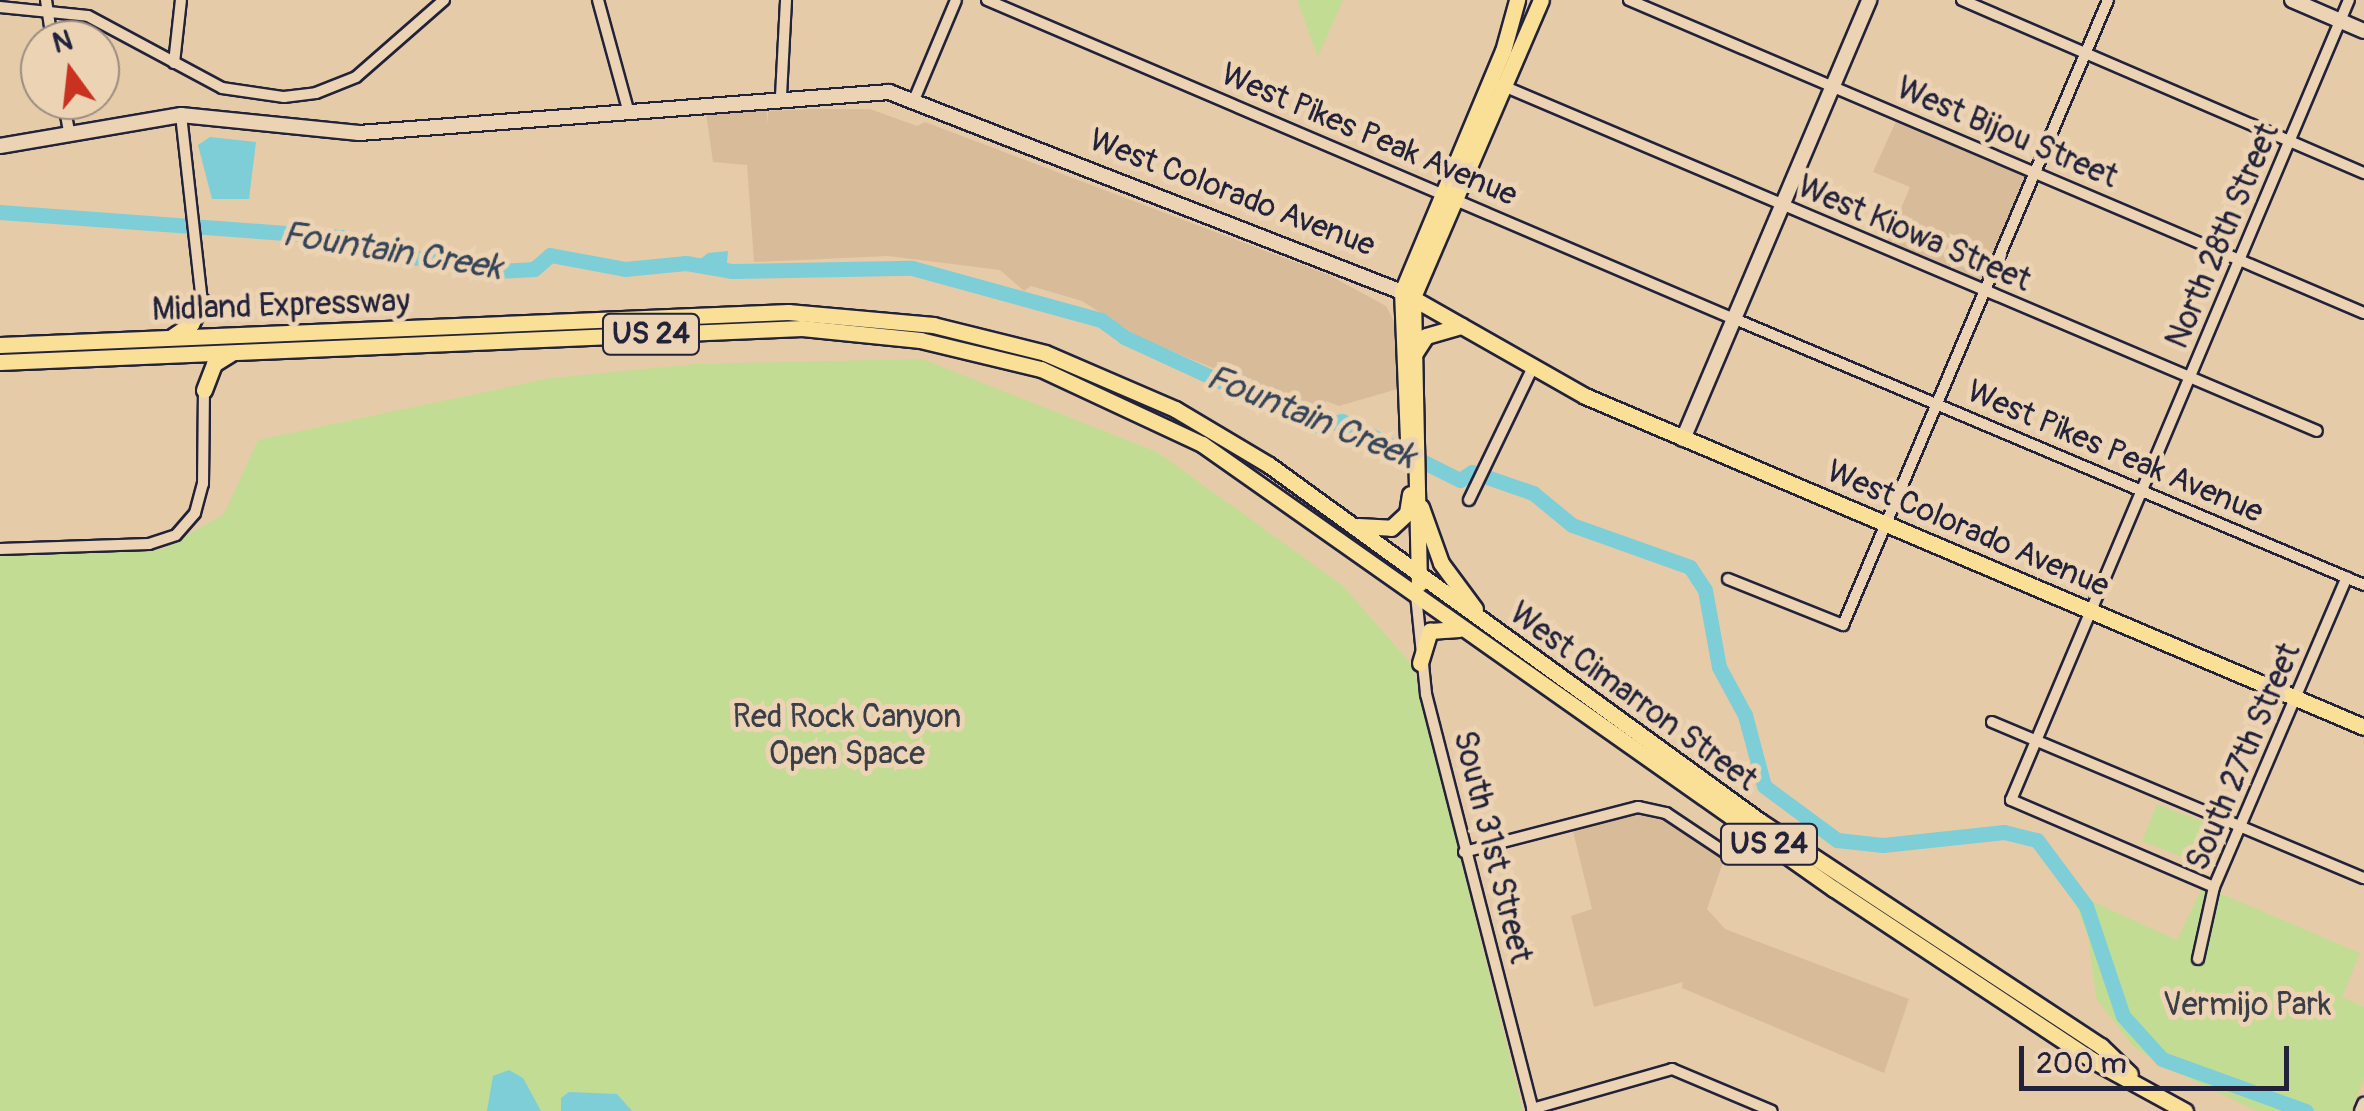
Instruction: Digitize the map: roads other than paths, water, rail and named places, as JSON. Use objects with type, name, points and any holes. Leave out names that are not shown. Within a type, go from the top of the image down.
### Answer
[{"type":"main road","points":[[1498,84],[1517,0]]},
{"type":"main road","points":[[1498,84],[1541,0]]},
{"type":"main road","points":[[1683,439],[1870,0]]},
{"type":"main road","points":[[2292,0],[2364,31]]},
{"type":"main road","name":"South 31st Street","points":[[1416,582],[1408,294],[1498,84]]},
{"type":"main road","name":"West Colorado Avenue","points":[[0,146],[68,131],[180,115],[359,133],[859,90],[914,100],[1408,294],[1532,369],[1683,439],[2364,727]]},
{"type":"main road","name":"South 31st Street","points":[[1408,294],[1415,352],[1413,440]]},
{"type":"main road","points":[[164,354],[206,335],[202,302]]},
{"type":"main road","points":[[170,338],[191,324],[202,302]]},
{"type":"main road","name":"Midland Expressway","points":[[0,362],[198,354],[234,343],[818,313],[976,333],[1093,380]]},
{"type":"main road","points":[[1415,352],[1426,336],[1462,326]]},
{"type":"main road","name":"Midland Expressway","points":[[0,345],[206,335],[234,343]]},
{"type":"main road","points":[[204,390],[214,364],[234,343]]},
{"type":"main road","points":[[198,354],[204,390]]},
{"type":"main road","name":"West Cimarron Street","points":[[1093,380],[1200,424],[1297,489],[1416,582],[1474,636],[1915,944],[2092,1060],[2132,1077],[2185,1111]]},
{"type":"main road","name":"West Cimarron Street","points":[[1093,380],[1202,444],[1498,634],[1761,822],[2101,1046],[2132,1077]]},
{"type":"main road","points":[[1297,489],[1367,530],[1395,526],[1407,513],[1415,489]]},
{"type":"main road","points":[[1415,489],[1446,572],[1498,634]]},
{"type":"main road","points":[[1420,664],[1430,631],[1448,626],[1474,636]]},
{"type":"street","points":[[174,63],[182,0]]},
{"type":"street","points":[[0,7],[46,4],[103,21],[174,63],[237,93],[316,93],[356,76],[444,0]]},
{"type":"street","points":[[598,0],[628,110]]},
{"type":"street","points":[[781,96],[786,0]]},
{"type":"street","points":[[914,100],[956,0]]},
{"type":"street","name":"West Pikes Peak Avenue","points":[[987,0],[1732,322],[1938,404],[2364,584]]},
{"type":"street","name":"West Bijou Street","points":[[1628,0],[2364,313]]},
{"type":"street","points":[[1962,0],[2364,173]]},
{"type":"street","points":[[1728,579],[1843,625],[1865,582],[2108,0]]},
{"type":"street","name":"North 28th Street","points":[[2214,887],[2011,800],[2348,0]]},
{"type":"street","name":"West Kiowa Street","points":[[1498,84],[2317,432]]},
{"type":"street","points":[[180,115],[195,209],[202,302]]},
{"type":"street","points":[[66,120],[68,131]]},
{"type":"street","points":[[1472,495],[1532,369]]},
{"type":"street","points":[[0,549],[149,544],[184,528],[203,484],[204,390]]},
{"type":"street","name":"South 27th Street","points":[[2198,959],[2214,887],[2346,577]]},
{"type":"street","name":"South 31st Street","points":[[1416,582],[1420,664],[1464,852],[1532,1110]]},
{"type":"street","points":[[1992,722],[2364,878]]},
{"type":"street","points":[[1464,852],[1638,808],[1666,813],[1730,855]]},
{"type":"street","points":[[1532,1110],[1672,1069],[1772,1111]]},
{"type":"street","points":[[2361,1111],[2364,1104]]},
{"type":"water","points":[[210,137],[256,142],[249,199],[212,199],[198,145]]},
{"type":"water","points":[[728,251],[726,275],[690,267],[708,253]]},
{"type":"water","points":[[509,1070],[523,1078],[541,1111],[487,1111],[493,1076]]},
{"type":"water","points":[[569,1092],[617,1094],[632,1111],[561,1111],[561,1098]]},
{"type":"waterway","name":"Fountain Creek","points":[[0,212],[342,237],[391,256],[453,260],[497,271],[534,269],[550,255],[625,269],[686,263],[732,271],[912,268],[1101,320],[1124,337],[1315,425],[1342,421],[1460,480],[1472,472],[1533,493],[1572,525],[1690,567],[1705,590],[1719,667],[1745,715],[1764,786],[1837,840],[1883,845],[2004,832],[2037,840],[2086,906],[2123,1016],[2162,1059],[2306,1111]]},
{"type":"park label","name":"Red Rock Canyon Open Space","points":[[847,736]]},
{"type":"park label","name":"Vermijo Park","points":[[2247,1005]]}]
